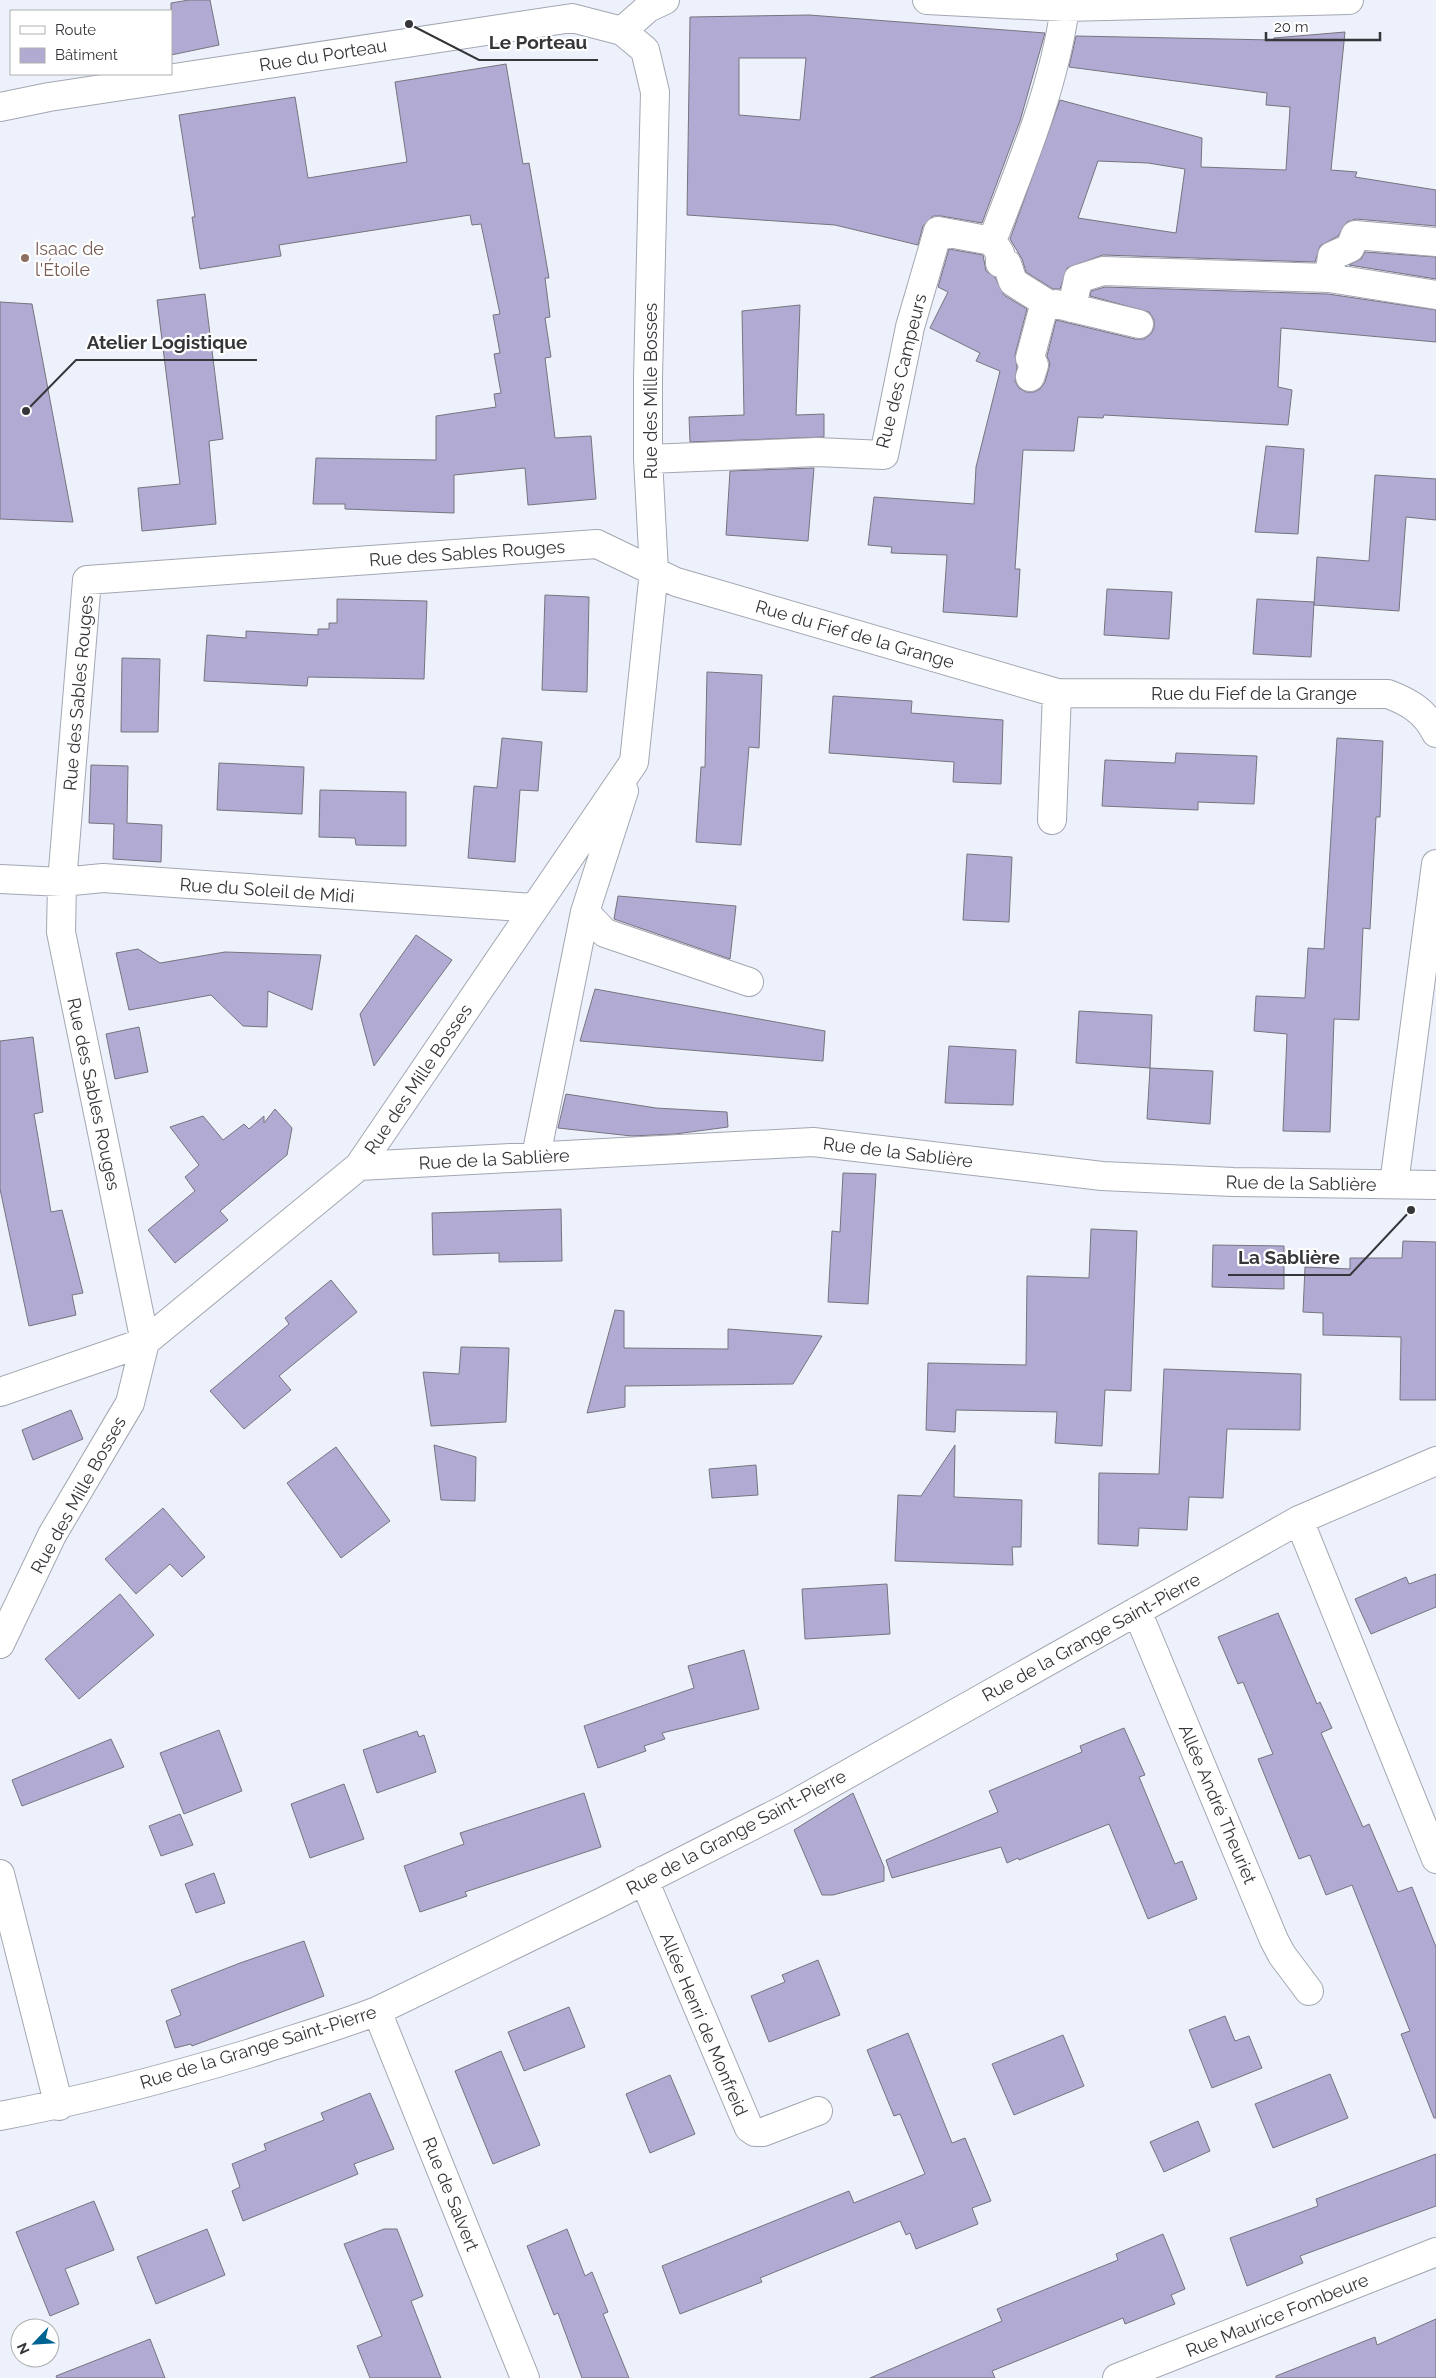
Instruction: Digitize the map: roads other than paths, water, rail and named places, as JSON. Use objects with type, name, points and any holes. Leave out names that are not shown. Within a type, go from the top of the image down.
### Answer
[{"type":"street","points":[[622,31],[648,8],[665,0]]},
{"type":"street","points":[[927,0],[1065,8],[1349,0]]},
{"type":"street","points":[[1065,8],[1061,34],[1030,142],[992,241],[1000,253],[1000,263],[1007,264],[1013,282],[1044,302],[1138,324]]},
{"type":"street","name":"Rue du Porteau","points":[[0,107],[49,97],[572,18],[622,31]]},
{"type":"street","name":"Rue des Mille Bosses","points":[[536,1156],[585,912],[634,762],[654,571],[648,459],[648,377],[655,92],[645,50],[622,31]]},
{"type":"street","name":"Rue des Campeurs","points":[[648,459],[817,452],[884,455],[910,327],[938,231],[992,241]]},
{"type":"street","points":[[1329,278],[1332,256],[1350,248],[1355,235],[1436,242]]},
{"type":"street","points":[[1072,308],[1078,279],[1104,271],[1329,278],[1436,295]]},
{"type":"street","points":[[1030,377],[1034,365],[1030,358],[1044,302]]},
{"type":"street","name":"Rue des Sables Rouges","points":[[144,1342],[61,932],[62,882],[87,580],[597,544],[654,571]]},
{"type":"street","name":"Rue du Fief de la Grange","points":[[654,571],[676,582],[1057,693],[1388,694],[1410,703],[1436,733]]},
{"type":"street","points":[[1052,820],[1057,693]]},
{"type":"street","name":"Rue des Mille Bosses","points":[[0,1392],[144,1342],[359,1166],[634,762]]},
{"type":"street","points":[[1394,1184],[1436,864]]},
{"type":"street","name":"Rue du Soleil de Midi","points":[[0,879],[62,882],[103,878],[534,908]]},
{"type":"street","points":[[585,912],[605,933],[749,982]]},
{"type":"street","name":"Rue de la Sablière","points":[[359,1166],[813,1142],[1102,1176],[1436,1185]]},
{"type":"street","name":"Rue des Mille Bosses","points":[[0,1644],[52,1535],[130,1403],[144,1342]]},
{"type":"street","name":"Rue de la Grange Saint-Pierre","points":[[0,2116],[60,2106],[193,2070],[346,2024],[377,2011],[789,1807],[1299,1520],[1436,1461]]},
{"type":"street","points":[[1299,1520],[1436,1859]]},
{"type":"street","name":"Allée André Theuriet","points":[[1137,1611],[1274,1940],[1282,1955],[1309,1991]]},
{"type":"street","points":[[0,1874],[60,2106]]},
{"type":"street","name":"Allée Henri de Monfreid","points":[[644,1880],[749,2128],[755,2132],[763,2132],[818,2111]]},
{"type":"street","name":"Rue de Salvert","points":[[377,2011],[525,2378]]},
{"type":"street","name":"Rue Maurice Fombeure","points":[[1117,2378],[1436,2252]]},
{"type":"place","name":"Le Porteau","points":[[409,24]]},
{"type":"place","name":"Isaac de l'Étoile","points":[[25,258]]},
{"type":"place","name":"Atelier Logistique","points":[[26,411]]},
{"type":"place","name":"La Sablière","points":[[1411,1210]]}]
